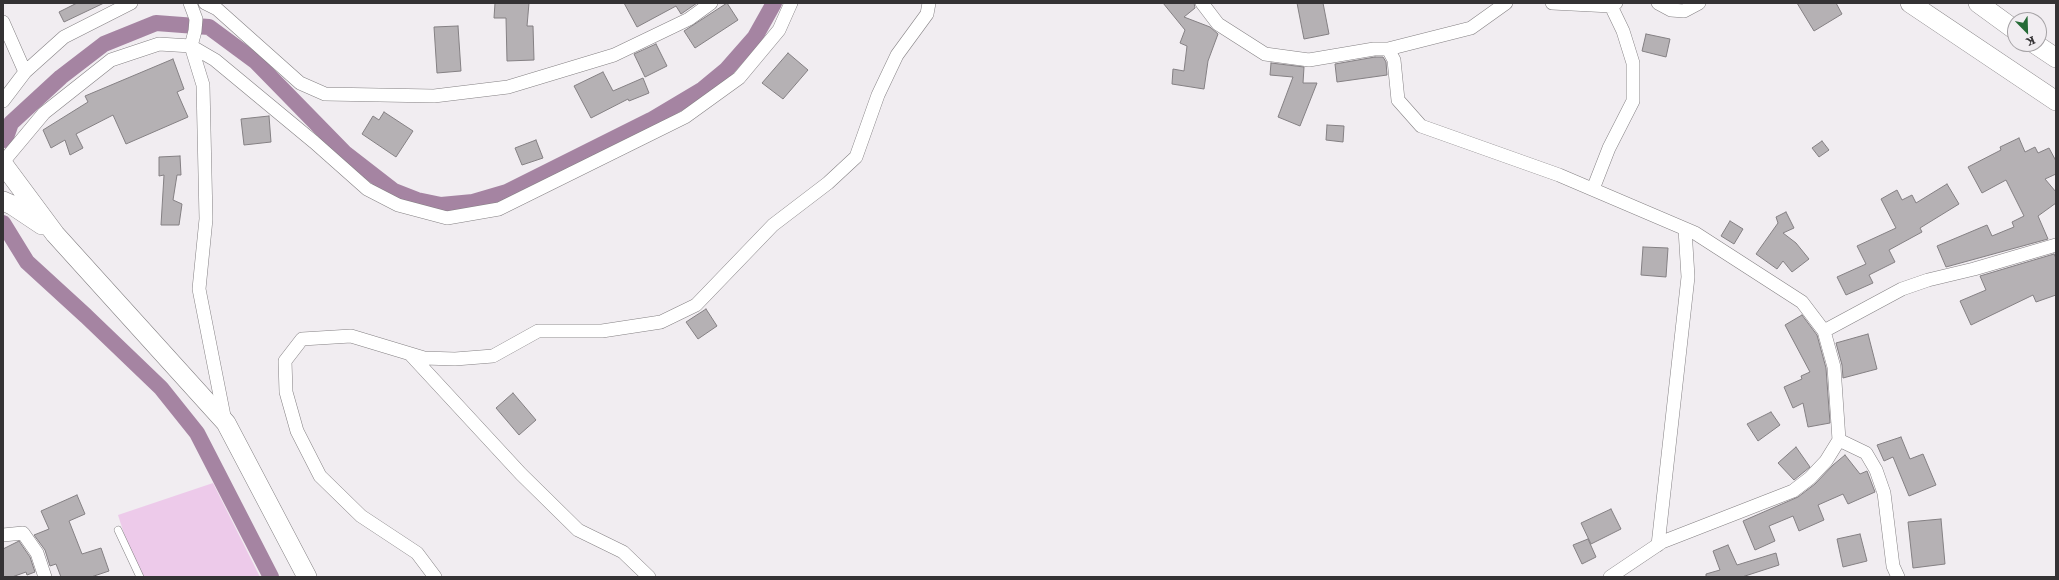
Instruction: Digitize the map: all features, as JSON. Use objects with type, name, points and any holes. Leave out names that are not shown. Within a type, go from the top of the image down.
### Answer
[{"type":"main road","points":[[1910,3],[2056,101]]},
{"type":"main road","points":[[1978,3],[2007,24]]},
{"type":"main road","points":[[2047,52],[2056,58]]},
{"type":"main road","points":[[3,163],[55,234],[226,423],[307,577]]},
{"type":"main road","points":[[3,201],[12,205],[55,234]]},
{"type":"street","points":[[3,101],[25,72],[64,37],[131,3]]},
{"type":"street","points":[[190,3],[195,25],[191,46],[203,85],[206,219],[199,289],[226,423]]},
{"type":"street","points":[[206,3],[217,9],[300,83],[325,94],[434,96],[508,87],[614,54],[689,19],[710,3]]},
{"type":"street","points":[[3,163],[44,113],[111,60],[159,44],[191,46],[215,60],[314,142],[367,189],[398,205],[446,218],[498,209],[685,117],[739,78],[779,30],[791,3]]},
{"type":"street","points":[[435,577],[417,553],[361,516],[320,476],[296,431],[286,392],[285,361],[302,339],[351,336],[424,358],[456,359],[492,356],[538,330],[602,331],[662,322],[696,305],[773,225],[828,183],[856,157],[878,95],[897,55],[927,14],[929,3]]},
{"type":"street","points":[[1202,3],[1218,24],[1265,54],[1309,60],[1374,49],[1388,49],[1471,28],[1506,3]]},
{"type":"street","points":[[1552,3],[1613,5],[1633,63],[1633,101],[1609,148],[1593,189]]},
{"type":"street","points":[[1658,3],[1671,10],[1684,10],[1699,3]]},
{"type":"street","points":[[3,22],[25,72]]},
{"type":"street","points":[[1388,49],[1394,60],[1398,100],[1421,126],[1559,175],[1695,233],[1802,302],[1824,331],[1834,368],[1839,440],[1826,461],[1810,478],[1793,491],[1658,545],[1610,577]]},
{"type":"street","points":[[1658,545],[1688,278],[1685,229]]},
{"type":"street","points":[[1824,331],[1902,289],[2056,245]]},
{"type":"street","points":[[410,354],[521,474],[578,530],[623,552],[649,577]]},
{"type":"street","points":[[1839,440],[1866,452],[1876,470],[1884,493],[1893,566],[1898,577]]},
{"type":"street","points":[[3,535],[23,533],[37,553],[45,577]]},
{"type":"lane","points":[[118,530],[140,577]]},
{"type":"shaded area","points":[[213,483],[260,577],[138,577],[118,515]]},
{"type":"building","points":[[77,3],[104,3],[64,22],[59,12]]},
{"type":"building","points":[[495,3],[529,3],[527,26],[533,26],[534,60],[507,61],[506,18],[494,18]]},
{"type":"building","points":[[624,3],[697,3],[681,14],[676,6],[637,27]]},
{"type":"building","points":[[727,3],[738,20],[695,48],[684,31]]},
{"type":"building","points":[[1163,3],[1194,3],[1195,8],[1184,17],[1210,27],[1218,34],[1208,61],[1204,89],[1172,84],[1173,69],[1184,71],[1187,46],[1180,43],[1185,30]]},
{"type":"building","points":[[1297,3],[1323,3],[1329,34],[1304,39]]},
{"type":"building","points":[[1797,3],[1836,3],[1842,14],[1814,31]]},
{"type":"building","points":[[458,26],[461,71],[437,73],[434,27]]},
{"type":"building","points":[[1646,34],[1670,39],[1666,57],[1642,51]]},
{"type":"building","points":[[656,44],[667,66],[645,77],[634,54]]},
{"type":"building","points":[[788,53],[808,70],[783,99],[762,83]]},
{"type":"building","points":[[1383,57],[1386,62],[1387,75],[1337,82],[1335,64]]},
{"type":"building","points":[[173,59],[184,89],[177,92],[188,117],[126,144],[113,115],[76,134],[83,148],[70,155],[65,140],[51,148],[43,130],[88,102],[85,96]]},
{"type":"building","points":[[1271,63],[1304,67],[1303,83],[1317,83],[1300,126],[1278,117],[1293,77],[1270,75]]},
{"type":"building","points":[[603,72],[613,91],[643,78],[649,93],[629,101],[628,99],[591,118],[574,86]]},
{"type":"building","points":[[384,112],[413,131],[396,157],[362,134],[373,116],[379,120]]},
{"type":"building","points":[[269,116],[271,142],[244,145],[241,119]]},
{"type":"building","points":[[1327,125],[1344,126],[1343,142],[1326,140]]},
{"type":"building","points":[[2019,138],[2025,152],[2035,147],[2038,153],[2049,148],[2056,161],[2056,174],[2045,179],[2056,192],[2056,203],[2038,216],[2048,239],[1946,267],[1937,246],[1987,225],[1992,236],[2014,227],[2012,222],[2024,216],[2006,180],[1982,193],[1968,167],[2001,150],[2000,147]]},
{"type":"building","points":[[536,140],[543,158],[522,165],[515,148]]},
{"type":"building","points":[[1822,141],[1829,150],[1819,157],[1812,148]]},
{"type":"building","points":[[180,156],[181,175],[177,175],[173,200],[182,204],[179,225],[161,225],[164,175],[159,176],[159,157]]},
{"type":"building","points":[[1947,184],[1959,204],[1920,228],[1922,232],[1889,250],[1895,262],[1869,275],[1873,283],[1846,295],[1837,277],[1866,264],[1857,246],[1896,228],[1881,199],[1897,190],[1902,200],[1912,195],[1916,203]]},
{"type":"building","points":[[1786,212],[1794,228],[1783,233],[1796,243],[1809,259],[1792,272],[1783,261],[1777,269],[1756,254],[1778,223],[1776,217]]},
{"type":"building","points":[[1730,221],[1743,229],[1734,244],[1721,236]]},
{"type":"building","points":[[1643,247],[1668,248],[1666,277],[1641,275]]},
{"type":"building","points":[[2054,254],[2056,258],[2056,295],[2036,302],[2033,295],[1971,325],[1960,301],[1986,290],[1980,276]]},
{"type":"building","points":[[706,309],[717,326],[698,339],[686,322]]},
{"type":"building","points":[[1802,315],[1817,335],[1826,368],[1830,423],[1808,427],[1803,403],[1793,408],[1784,387],[1802,379],[1801,376],[1810,372],[1785,325]]},
{"type":"building","points":[[1868,334],[1877,369],[1843,378],[1842,365],[1836,343]]},
{"type":"building","points":[[513,393],[536,420],[519,435],[496,408]]},
{"type":"building","points":[[1771,412],[1780,425],[1758,441],[1747,424]]},
{"type":"building","points":[[1901,437],[1910,459],[1923,454],[1936,485],[1909,496],[1893,457],[1884,461],[1877,445]]},
{"type":"building","points":[[1796,447],[1810,467],[1794,480],[1778,463]]},
{"type":"building","points":[[1845,455],[1860,474],[1867,471],[1875,492],[1848,504],[1843,494],[1818,505],[1824,520],[1799,531],[1793,516],[1769,526],[1775,541],[1755,550],[1743,521],[1798,497],[1815,484]]},
{"type":"building","points":[[77,495],[85,514],[69,521],[82,554],[101,548],[109,571],[91,577],[61,577],[56,564],[50,566],[45,550],[34,535],[49,529],[41,511]]},
{"type":"building","points":[[1611,509],[1621,529],[1591,544],[1581,523]]},
{"type":"building","points":[[1941,519],[1945,564],[1913,568],[1908,522]]},
{"type":"building","points":[[1860,534],[1867,561],[1843,567],[1837,539]]},
{"type":"building","points":[[1588,539],[1596,557],[1582,564],[1573,545]]},
{"type":"building","points":[[19,541],[30,557],[35,572],[27,575],[26,572],[12,577],[3,577],[3,549]]},
{"type":"building","points":[[1728,545],[1737,565],[1776,553],[1779,565],[1742,577],[1706,577],[1706,574],[1720,570],[1713,551]]},
{"type":"waterway","points":[[5,140],[11,123],[61,77],[104,44],[156,23],[209,27],[255,61],[345,153],[394,191],[417,200],[441,205],[473,202],[507,192],[651,120],[703,89],[726,70],[755,37],[774,3]]},
{"type":"waterway","points":[[3,223],[27,262],[161,388],[197,433],[271,577]]}]
